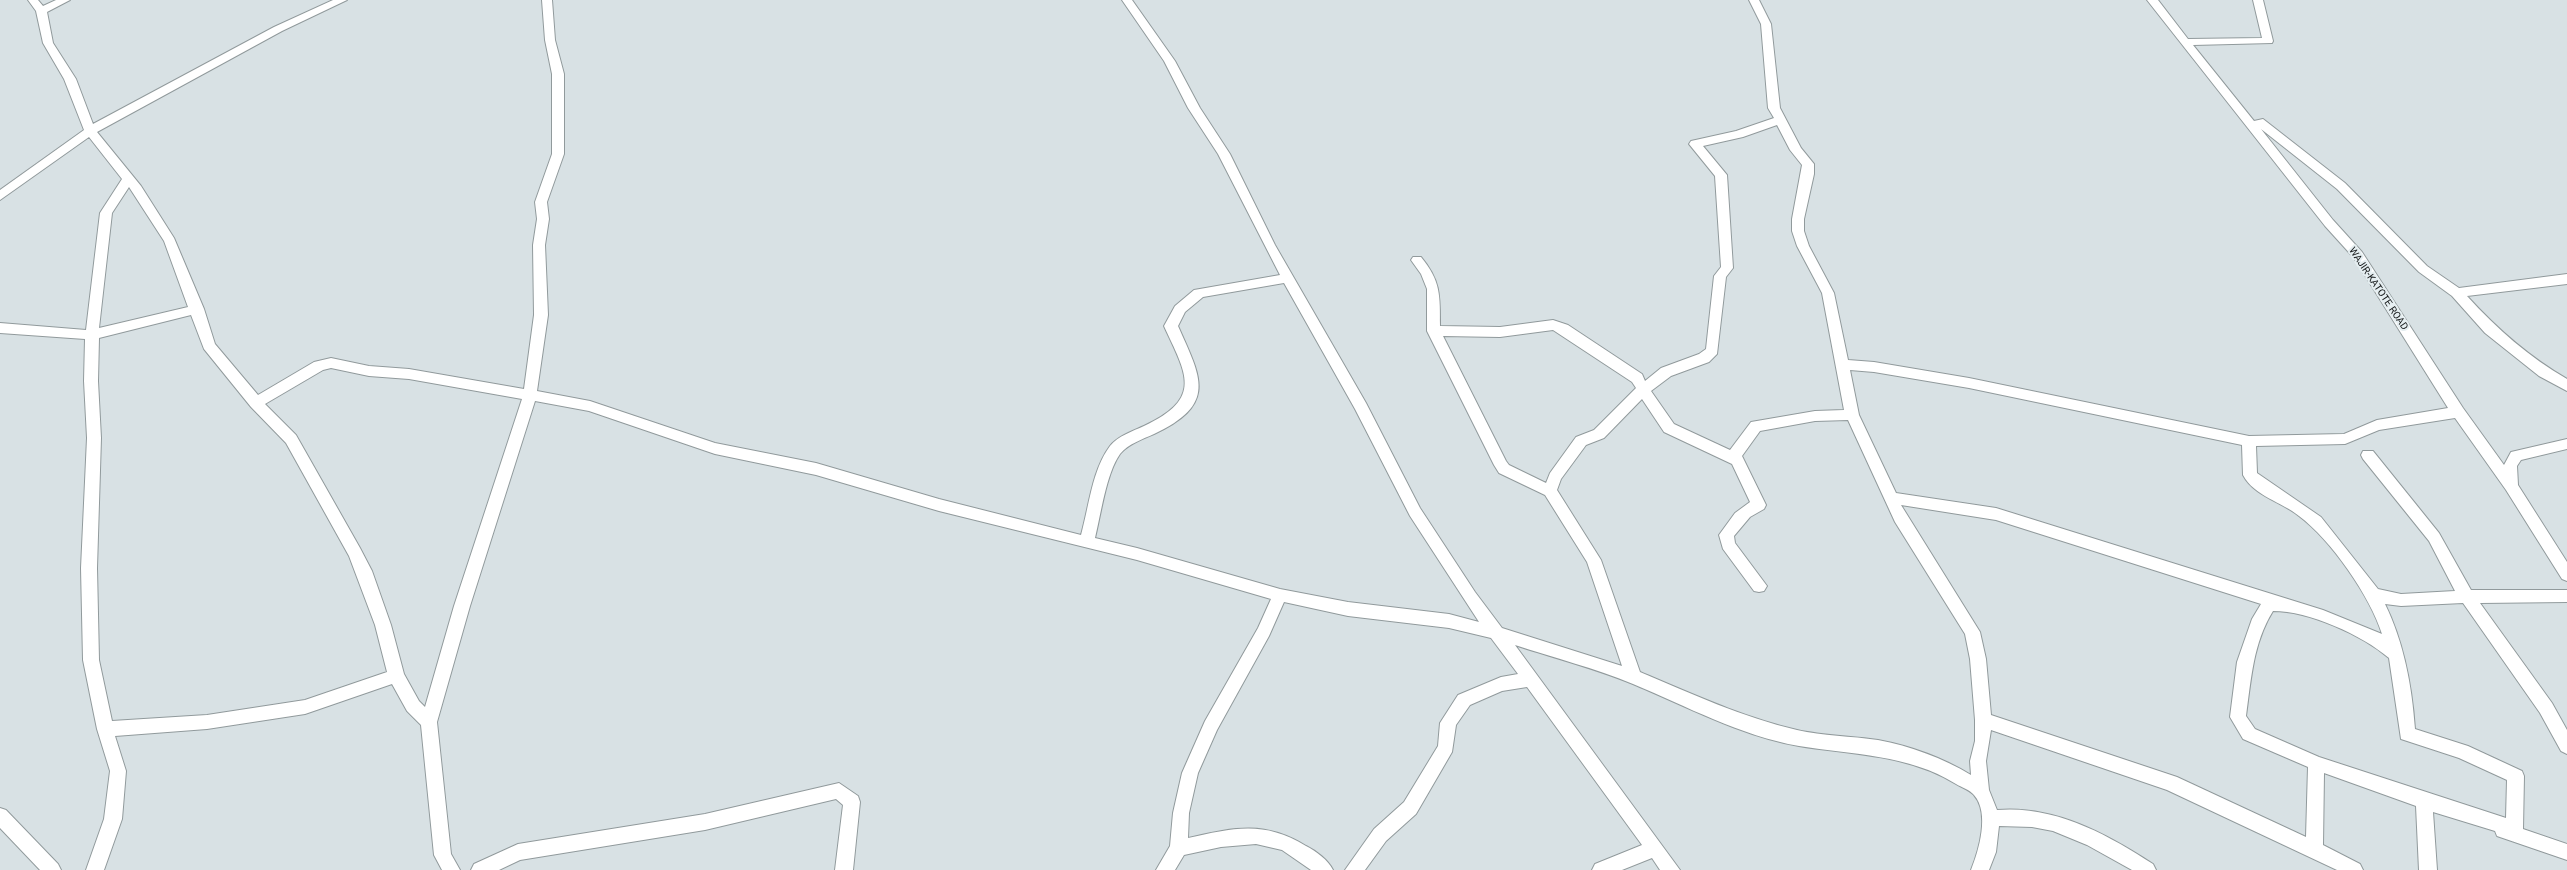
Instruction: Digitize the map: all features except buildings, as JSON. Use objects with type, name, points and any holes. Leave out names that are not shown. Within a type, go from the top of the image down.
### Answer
[{"type":"street","points":[[65,0],[37,5],[48,43],[70,79],[90,131],[128,179],[170,241],[197,309],[209,346],[256,403],[291,439],[344,537],[355,552],[383,625],[396,676],[413,706],[429,722]]},
{"type":"street","points":[[0,196],[90,131],[264,36],[342,0]]},
{"type":"street","points":[[444,865],[429,722],[462,606],[530,395],[541,315],[538,263],[543,219],[541,202],[558,154],[558,74],[550,40],[547,0]]},
{"type":"street","points":[[1127,0],[1169,61],[1194,108],[1224,154],[1269,244],[1361,406],[1415,512],[1497,633],[1654,849],[1671,870]]},
{"type":"street","points":[[1754,0],[1766,24],[1774,108],[1796,150],[1808,164],[1808,174],[1798,219],[1798,231],[1803,246],[1828,293],[1852,415],[1900,518],[1972,632],[1978,659],[1983,720],[1983,741],[1978,761],[1981,790],[1992,819],[1987,852],[1980,870]]},
{"type":"street","name":"WAJIR-KATOTE ROAD","points":[[2152,0],[2329,223],[2358,255],[2458,412],[2511,486],[2567,575]]},
{"type":"street","points":[[2186,42],[2215,40],[2268,41],[2258,0]]},
{"type":"street","points":[[2218,83],[2269,133],[2341,186],[2423,269],[2457,294],[2490,330],[2544,372],[2567,386]]},
{"type":"street","points":[[1550,491],[1555,477],[1581,441],[1599,434],[1645,388],[1666,372],[1704,358],[1712,351],[1720,276],[1727,268],[1721,175],[1695,144],[1739,134],[1780,120]]},
{"type":"street","points":[[95,870],[113,819],[118,771],[105,729],[90,660],[89,568],[94,438],[91,381],[92,335],[106,213],[128,179]]},
{"type":"street","points":[[1417,260],[1427,273],[1433,289],[1434,330],[1504,469],[1550,491],[1594,560],[1634,677]]},
{"type":"street","points":[[1087,542],[1106,471],[1117,449],[1166,420],[1188,401],[1194,375],[1171,326],[1180,309],[1199,294],[1288,278]]},
{"type":"street","points":[[2457,294],[2567,279]]},
{"type":"street","points":[[0,328],[92,335],[197,309]]},
{"type":"street","points":[[1434,330],[1500,332],[1558,326],[1627,370],[1637,378],[1645,388],[1655,410],[1663,417],[1669,428],[1737,460],[1759,505],[1753,507],[1726,535],[1728,545],[1759,586]]},
{"type":"street","points":[[256,403],[319,366],[331,363],[590,406],[716,448],[816,469],[968,513],[1087,542],[1280,595],[1348,609],[1450,621],[1497,633],[1634,677],[1716,712],[1754,726],[1798,738],[1879,748],[1919,758],[1950,771],[1981,790]]},
{"type":"street","points":[[1842,366],[1862,365],[1949,382],[1969,383],[2249,441],[2345,439],[2378,425],[2458,412]]},
{"type":"street","points":[[1732,458],[1756,426],[1815,416],[1852,415]]},
{"type":"street","points":[[2249,441],[2250,475],[2262,487],[2286,499],[2310,516],[2333,540],[2374,596],[2396,654],[2405,694],[2407,734],[2462,751],[2516,776],[2514,829],[2424,801]]},
{"type":"street","points":[[2511,486],[2510,466],[2516,456],[2567,444]]},
{"type":"street","points":[[2368,455],[2434,537],[2466,596],[2546,708],[2567,746]]},
{"type":"street","points":[[1891,498],[1996,514],[2284,604],[2360,630],[2378,639],[2396,654]]},
{"type":"street","points":[[1165,870],[1180,848],[1181,813],[1190,773],[1211,726],[1264,631],[1280,595]]},
{"type":"street","points":[[2374,596],[2381,595],[2396,600],[2466,596],[2567,596]]},
{"type":"street","points":[[2284,604],[2269,605],[2260,619],[2245,662],[2238,717],[2249,734],[2316,763],[2567,852]]},
{"type":"street","points":[[105,729],[207,722],[291,709],[396,676]]},
{"type":"street","points":[[1354,870],[1380,835],[1410,808],[1446,747],[1448,723],[1464,700],[1501,684],[1530,679]]},
{"type":"street","points":[[1983,720],[2171,783],[2314,849],[2354,870]]},
{"type":"street","points":[[2314,849],[2316,763]]},
{"type":"street","points":[[480,870],[518,852],[705,822],[839,791],[852,802],[844,870]]},
{"type":"street","points":[[2424,801],[2428,870]]},
{"type":"street","points":[[0,816],[52,870]]},
{"type":"street","points":[[1992,819],[2008,816],[2080,832],[2112,847],[2147,870]]},
{"type":"street","points":[[1180,848],[1233,837],[1270,836],[1286,842],[1324,870]]},
{"type":"street","points":[[1601,870],[1654,849]]}]
